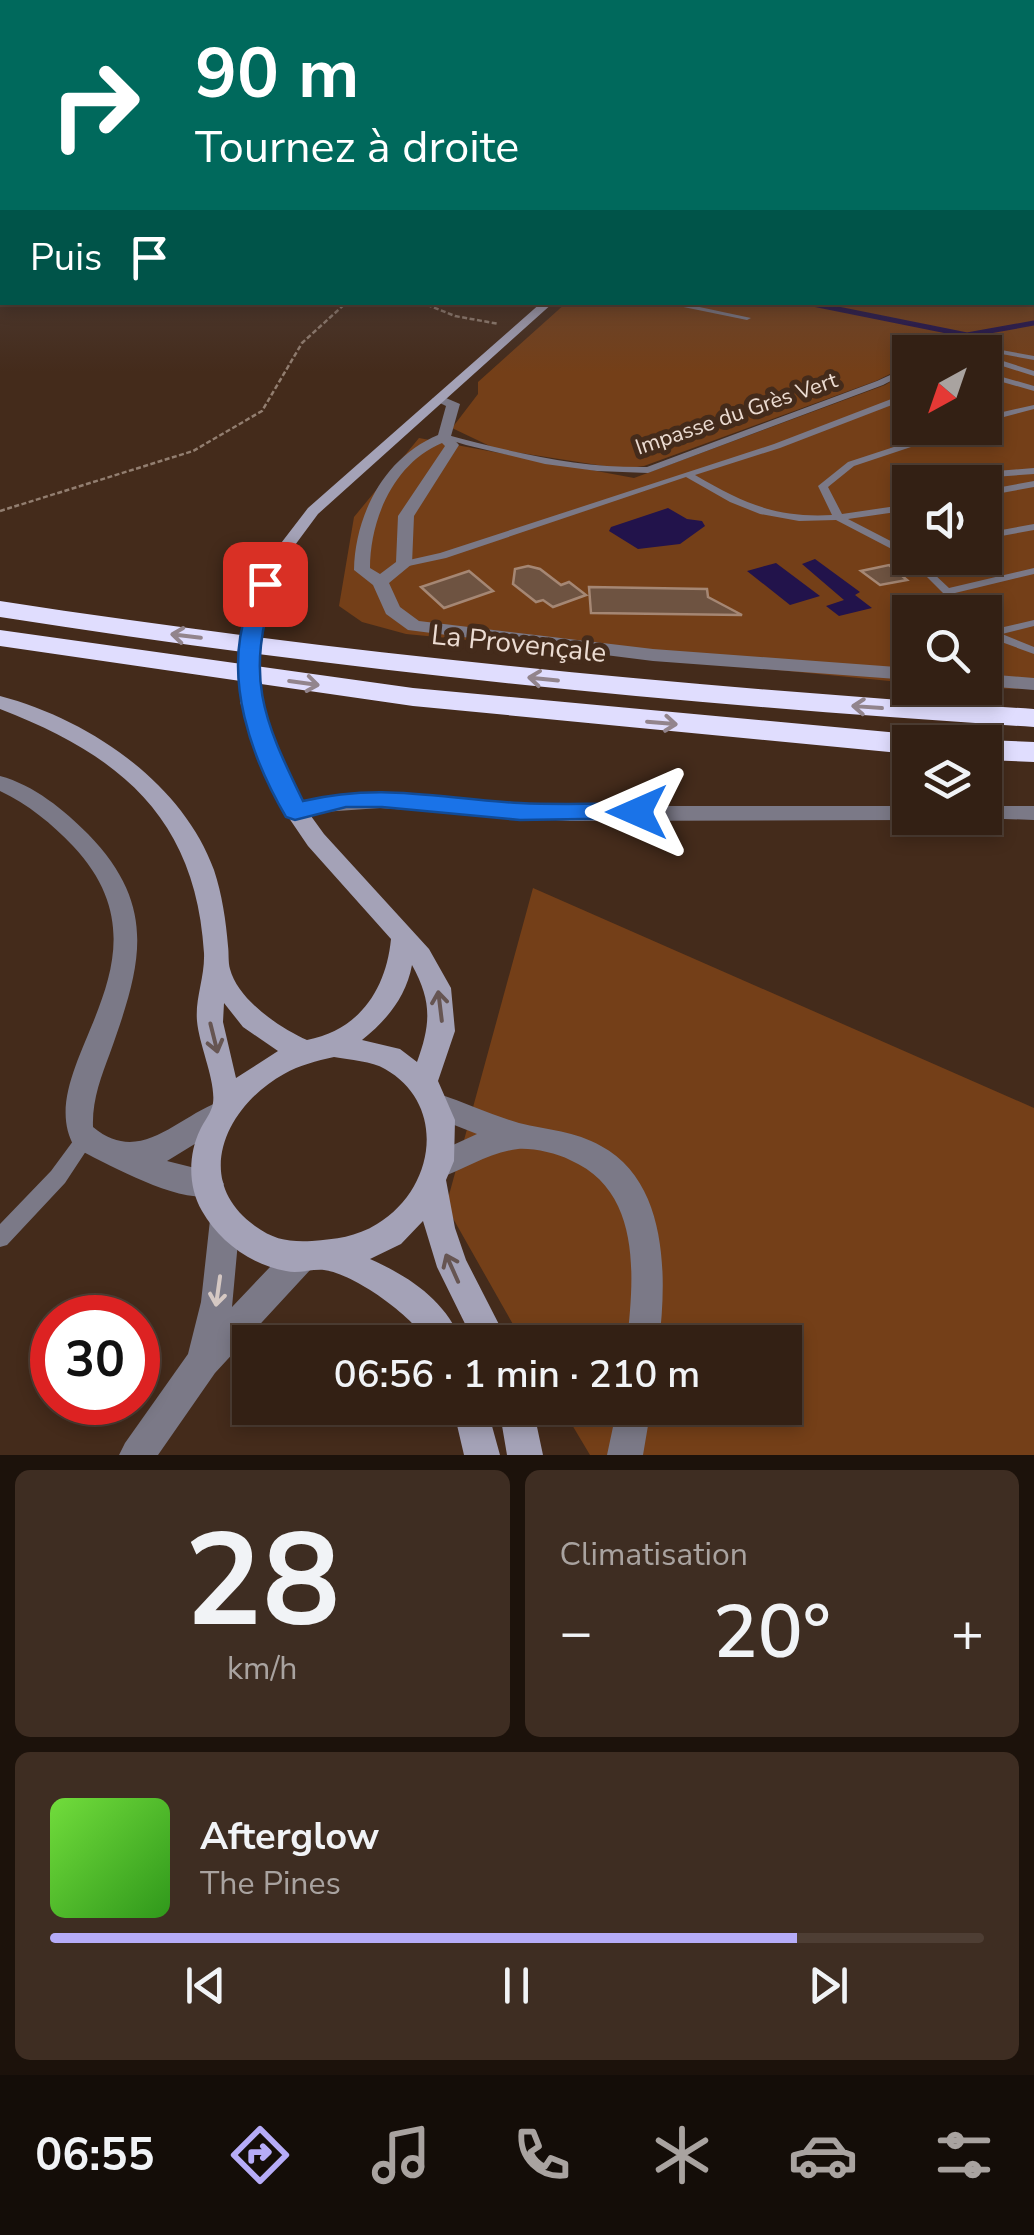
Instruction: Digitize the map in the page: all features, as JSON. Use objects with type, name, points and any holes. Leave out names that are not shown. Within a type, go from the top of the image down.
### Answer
[{"type":"highway","name":"La Provençale","points":[[0,609],[416,666],[637,688],[1034,718]]},
{"type":"highway","points":[[0,638],[413,697],[892,742]]},
{"type":"highway","points":[[1002,751],[1034,752]]},
{"type":"main road","points":[[483,1325],[447,1259],[435,1213],[443,1144],[431,1095],[442,1030],[442,1003],[430,970],[295,812],[268,754],[250,702],[248,650],[257,604],[274,564],[313,511],[546,305]]},
{"type":"main road","points":[[0,702],[94,745],[154,794],[174,818],[205,872],[218,973],[210,1020],[223,1109]]},
{"type":"main road","points":[[334,1046],[371,1018],[392,994],[402,967],[402,938]]},
{"type":"main road","points":[[218,973],[237,1005],[258,1028],[302,1050]]},
{"type":"main road","points":[[431,1095],[400,1063],[376,1050],[334,1046],[302,1050],[260,1072],[223,1109],[209,1150],[209,1184],[225,1220],[265,1250],[300,1258],[334,1258],[364,1248],[396,1229],[437,1175]]},
{"type":"main road","points":[[334,1258],[406,1294],[435,1325]]},
{"type":"main road","points":[[474,1425],[482,1455]]},
{"type":"main road","points":[[519,1425],[525,1455]]},
{"type":"street","points":[[439,399],[453,404],[444,437]]},
{"type":"street","points":[[380,582],[404,564],[406,516],[452,445],[444,437]]},
{"type":"street","points":[[444,437],[428,442],[380,493],[371,509],[360,550],[362,570],[380,582],[392,610],[414,626],[653,655],[892,673]]},
{"type":"street","points":[[1002,681],[1034,684]]},
{"type":"street","points":[[0,783],[56,817],[81,838],[100,859],[121,898],[128,933],[126,964],[118,1000],[78,1107],[79,1129],[85,1139],[125,1156],[188,1182],[209,1184]]},
{"type":"street","points":[[295,812],[346,799],[382,798],[520,812],[892,812]]},
{"type":"street","points":[[1002,813],[1034,813]]},
{"type":"street","points":[[431,1095],[520,1136],[582,1150],[601,1160],[630,1191],[640,1211],[647,1255],[644,1325]]},
{"type":"street","points":[[125,1156],[161,1150],[223,1109]]},
{"type":"street","points":[[437,1175],[485,1144],[520,1136]]},
{"type":"street","points":[[203,1361],[217,1302],[225,1220]]},
{"type":"street","points":[[138,1455],[203,1361],[300,1258]]},
{"type":"street","points":[[625,1455],[631,1425]]},
{"type":"lane","points":[[678,305],[747,318]]},
{"type":"lane","points":[[1002,352],[1034,358]]},
{"type":"lane","points":[[1002,364],[1034,374]]},
{"type":"lane","name":"Impasse du Grès Vert","points":[[444,437],[502,452],[617,472],[648,470],[892,377]]},
{"type":"lane","points":[[1002,379],[1034,389]]},
{"type":"lane","points":[[404,564],[442,556],[777,446],[892,401]]},
{"type":"lane","points":[[1002,415],[1034,407]]},
{"type":"lane","points":[[892,544],[839,518],[823,486],[851,464],[907,445]]},
{"type":"lane","points":[[1002,474],[1034,471]]},
{"type":"lane","points":[[687,474],[729,499],[767,514],[839,518],[892,511]]},
{"type":"lane","points":[[1002,490],[1034,484]]},
{"type":"lane","points":[[1002,533],[1034,527]]},
{"type":"lane","points":[[947,592],[1034,571]]},
{"type":"lane","points":[[931,575],[950,595]]},
{"type":"lane","points":[[1002,629],[1034,623]]},
{"type":"lane","points":[[1002,638],[1034,651]]},
{"type":"lane","points":[[0,1238],[58,1177],[85,1139]]},
{"type":"path","points":[[0,511],[193,451],[262,411],[302,344],[343,305]]},
{"type":"path","points":[[428,305],[455,316],[523,328]]},
{"type":"shaded area","points":[[564,305],[1034,305],[1034,321],[1015,326],[1034,323],[1034,689],[1002,689],[1002,595],[892,595],[892,681],[406,634],[362,622],[339,606],[354,517],[419,438],[634,478],[892,381],[892,445],[1002,445],[1002,335],[892,335],[892,373],[876,381],[644,466],[623,469],[496,449],[452,428],[478,394],[478,382]]},
{"type":"shaded area","points":[[668,508],[687,519],[702,521],[705,526],[680,544],[638,549],[609,531],[611,527]]},
{"type":"shaded area","points":[[815,559],[860,592],[855,595],[872,608],[839,616],[826,606],[844,600],[802,564]]},
{"type":"shaded area","points":[[776,563],[820,596],[790,605],[747,571]]},
{"type":"shaded area","points":[[533,888],[1034,1108],[1034,1455],[590,1455],[572,1425],[802,1425],[802,1325],[513,1325],[446,1206]]},
{"type":"building","points":[[889,565],[892,575],[907,580],[880,585],[861,571]]},
{"type":"building","points":[[515,569],[540,569],[561,585],[569,582],[586,595],[553,607],[543,600],[536,602],[513,584]]},
{"type":"building","points":[[469,571],[493,591],[444,608],[421,587]]},
{"type":"building","points":[[589,587],[707,589],[708,597],[742,615],[591,613]]},
{"type":"waterway","points":[[818,305],[967,335],[1034,323]]},
{"type":"route","points":[[265,584],[250,630],[250,702],[262,740],[295,812],[346,799],[382,798],[520,812],[637,812]]}]
